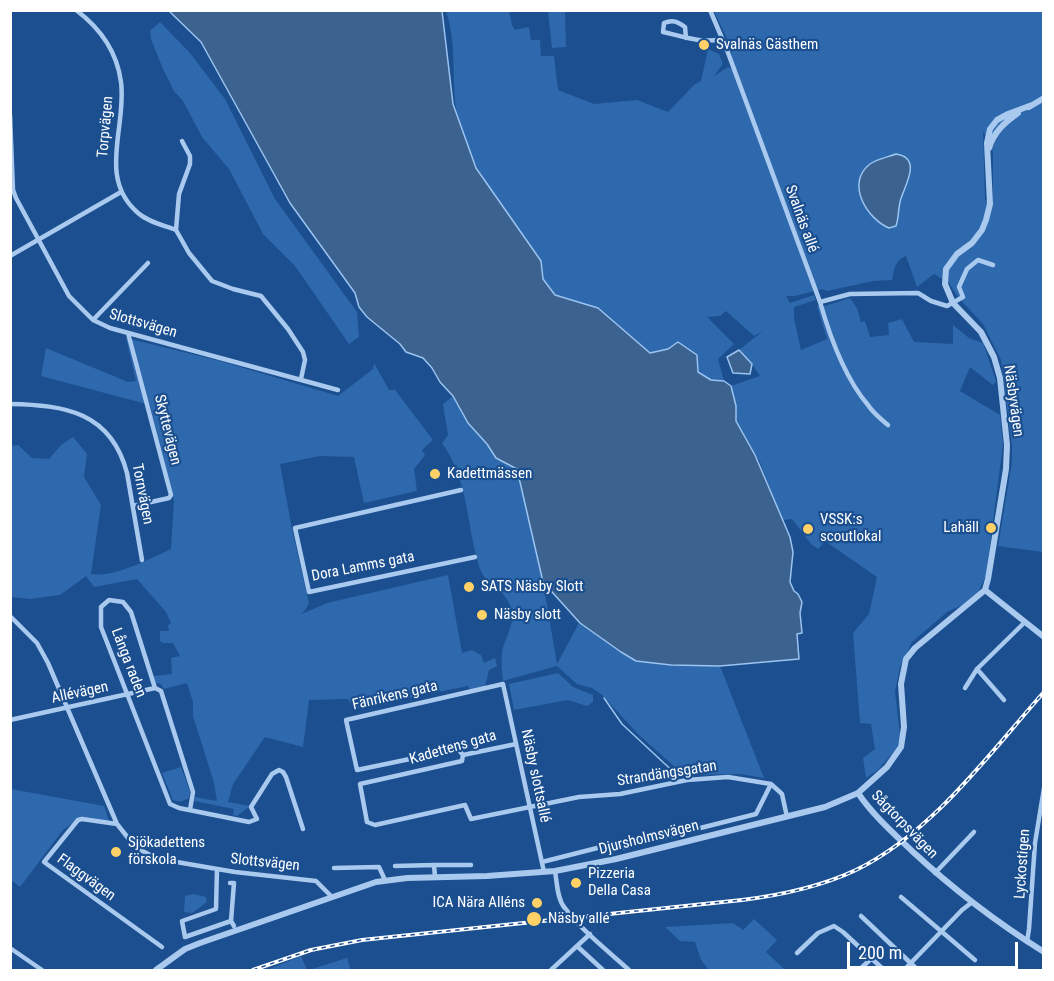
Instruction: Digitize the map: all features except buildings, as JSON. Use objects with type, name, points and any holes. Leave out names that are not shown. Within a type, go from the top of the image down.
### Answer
[{"type":"street","name":"Torpvägen","points":[[76,10],[100,32],[108,45],[121,81],[122,95],[115,171],[121,192]]},
{"type":"street","name":"Svalnäs allé","points":[[710,10],[820,302],[828,331],[854,385],[868,406],[888,425]]},
{"type":"street","points":[[686,38],[685,27],[678,21],[664,23],[663,32],[686,38],[710,42],[721,39]]},
{"type":"street","name":"Näsbyvägen","points":[[985,590],[1006,469],[1007,445],[1000,378],[994,357],[981,332],[953,303],[945,284],[946,269],[957,254],[972,243],[986,220],[990,204],[988,155],[992,138],[999,127],[1044,98]]},
{"type":"street","name":"Slottsvägen","points":[[10,115],[13,190],[69,297],[93,320],[110,328],[338,390]]},
{"type":"street","points":[[182,141],[190,156],[190,164],[179,194],[176,230],[196,263],[212,281],[233,289],[254,293],[267,301],[303,352],[304,368],[301,379]]},
{"type":"street","points":[[10,256],[121,192],[143,217],[176,230]]},
{"type":"street","points":[[820,302],[850,294],[918,293],[947,306],[963,297],[959,287],[968,269],[978,261],[993,265]]},
{"type":"street","points":[[93,320],[148,263]]},
{"type":"street","name":"Skyttevägen","points":[[128,333],[171,495],[169,498],[133,506]]},
{"type":"street","name":"Tornvägen","points":[[10,404],[44,405],[68,409],[102,429],[116,445],[123,459],[142,560]]},
{"type":"street","name":"Dora Lamms gata","points":[[461,490],[295,528],[309,592],[475,557]]},
{"type":"street","points":[[985,590],[1044,638]]},
{"type":"street","name":"Djursholmsvägen","points":[[156,970],[185,949],[200,943],[332,896],[385,880],[555,871],[616,859],[787,817],[825,807],[858,793],[887,767],[901,747],[904,727],[901,684],[906,659],[915,648],[985,590]]},
{"type":"street","name":"Långa raden","points":[[190,810],[193,792],[161,691],[155,688],[131,612],[123,602],[110,600],[100,607],[101,627],[168,800],[174,806],[190,810],[249,822],[257,819],[251,807],[272,774],[279,770],[286,777],[303,829]]},
{"type":"street","name":"Slottsvägen","points":[[10,616],[37,643],[48,663],[117,824],[136,848],[159,860],[316,881],[332,896]]},
{"type":"street","points":[[965,688],[977,669],[1025,622]]},
{"type":"street","points":[[977,669],[1004,700]]},
{"type":"street","name":"Näsby slottsallé","points":[[503,684],[544,872]]},
{"type":"street","name":"Fänrikens gata","points":[[357,770],[346,720],[503,684]]},
{"type":"street","name":"Allévägen","points":[[10,720],[155,688]]},
{"type":"street","name":"Kadettens gata","points":[[360,784],[462,761],[463,755],[516,744]]},
{"type":"street","points":[[463,755],[458,749],[357,770],[367,822],[375,825],[465,805],[471,819],[530,806]]},
{"type":"street","name":"Strandängsgatan","points":[[530,806],[579,797],[637,792],[707,777],[728,777],[771,784]]},
{"type":"street","points":[[542,862],[609,845],[613,850],[756,814],[771,784],[782,795],[787,817]]},
{"type":"street","name":"Lyckostigen","points":[[1027,942],[1035,843],[1044,788]]},
{"type":"street","name":"Sågtorpsvägen","points":[[858,793],[897,837],[935,873],[971,903],[1044,952]]},
{"type":"street","name":"Flaggvägen","points":[[117,824],[78,820],[44,862],[162,947]]},
{"type":"street","name":"Sågtorpsvägen","points":[[935,873],[974,832]]},
{"type":"street","points":[[434,865],[435,877]]},
{"type":"street","points":[[395,866],[471,865]]},
{"type":"street","points":[[333,868],[379,867],[385,880]]},
{"type":"street","points":[[217,869],[216,909],[182,921],[185,937],[232,924],[234,883],[230,883]]},
{"type":"street","points":[[555,871],[563,906],[629,970]]},
{"type":"street","points":[[901,897],[975,960]]},
{"type":"street","points":[[904,970],[971,903]]},
{"type":"street","points":[[861,916],[918,970]]},
{"type":"street","points":[[797,953],[818,933],[834,926],[884,970]]},
{"type":"street","points":[[551,970],[590,934]]},
{"type":"street","points":[[578,947],[603,970]]},
{"type":"street","points":[[10,948],[42,970]]},
{"type":"street","points":[[859,970],[871,959]]},
{"type":"shaded area","points":[[169,11],[442,11],[453,104],[476,168],[541,261],[543,279],[555,295],[598,308],[650,353],[668,349],[678,342],[697,355],[698,372],[711,380],[724,381],[731,386],[736,406],[736,421],[755,455],[790,537],[793,552],[790,582],[802,602],[800,613],[802,633],[797,634],[799,659],[720,666],[671,665],[636,661],[580,623],[543,582],[517,469],[496,458],[468,423],[453,396],[423,358],[406,352],[359,307],[355,293],[290,203],[201,42]]},
{"type":"shaded area","points":[[446,11],[509,11],[515,30],[529,27],[531,40],[540,40],[541,56],[554,56],[558,90],[594,104],[637,100],[668,112],[694,85],[701,81],[708,49],[719,54],[723,64],[714,76],[728,67],[735,70],[729,43],[714,11],[1043,11],[1043,552],[998,546],[1012,462],[1001,360],[983,324],[957,296],[949,283],[934,274],[917,287],[906,256],[897,263],[892,280],[873,281],[827,291],[822,289],[786,296],[790,303],[814,295],[816,300],[794,307],[801,350],[827,339],[817,306],[825,306],[850,298],[857,308],[861,322],[865,321],[870,337],[889,335],[888,323],[902,319],[914,342],[953,344],[953,325],[969,338],[983,343],[996,381],[993,385],[970,367],[960,391],[1000,415],[1003,444],[986,576],[978,592],[962,605],[947,612],[912,642],[900,667],[895,692],[900,735],[897,748],[878,770],[866,778],[863,758],[875,749],[871,724],[860,723],[853,633],[869,614],[877,577],[825,541],[818,549],[811,544],[792,519],[784,520],[783,523],[760,462],[736,421],[736,406],[731,386],[760,376],[739,350],[763,331],[754,336],[726,311],[720,316],[707,317],[734,344],[718,359],[724,381],[711,380],[668,349],[650,353],[598,308],[555,295],[543,279],[541,261],[493,194],[464,139],[454,92],[450,24]],"holes":[[[983,131],[993,152],[993,202],[985,200]]]},
{"type":"shaded area","points":[[548,11],[565,11],[566,47],[552,48]]},
{"type":"shaded area","points":[[160,22],[190,53],[225,99],[275,199],[357,312],[359,337],[349,344],[295,266],[263,234],[229,169],[202,137],[183,101],[174,91],[151,39],[150,31]]},
{"type":"shaded area","points":[[896,154],[909,161],[910,174],[900,202],[896,226],[889,228],[873,217],[867,209],[859,190],[859,181],[870,164]]},
{"type":"shaded area","points":[[126,338],[220,361],[338,396],[373,369],[374,363],[389,390],[395,390],[433,440],[422,450],[425,455],[414,469],[417,491],[364,503],[354,457],[320,456],[280,464],[309,604],[302,614],[327,603],[448,575],[462,653],[472,650],[481,655],[484,663],[495,658],[497,666],[489,670],[485,687],[470,690],[468,686],[354,709],[348,699],[309,700],[303,747],[265,737],[233,784],[228,802],[250,806],[237,816],[233,815],[234,809],[194,801],[195,797],[217,801],[214,783],[193,716],[193,702],[187,683],[164,689],[161,684],[156,683],[153,676],[172,674],[171,658],[180,656],[173,643],[160,641],[160,631],[169,631],[168,625],[171,623],[166,612],[137,579],[94,587],[86,576],[60,595],[30,599],[11,597],[11,446],[18,445],[32,458],[49,459],[61,445],[73,437],[87,454],[84,477],[101,505],[91,574],[121,570],[171,549],[174,501],[150,405],[41,376],[46,348],[128,382],[136,381]]},
{"type":"shaded area","points":[[739,350],[752,364],[750,374],[733,373],[727,357]]},
{"type":"shaded area","points":[[453,396],[468,423],[496,458],[517,469],[543,582],[557,664],[579,623],[621,652],[656,664],[720,666],[764,778],[740,774],[684,775],[639,735],[601,694],[592,688],[577,684],[557,666],[503,681],[502,653],[512,623],[512,613],[506,598],[482,574],[462,487],[451,457],[442,443],[448,435],[443,404]]},
{"type":"shaded area","points":[[558,673],[573,687],[593,695],[593,702],[587,706],[568,700],[514,710],[509,684]]},
{"type":"shaded area","points":[[181,767],[190,792],[189,798],[180,802],[173,800],[162,773]]},
{"type":"shaded area","points":[[11,789],[104,806],[109,821],[79,818],[63,830],[20,887],[11,880]]},
{"type":"shaded area","points":[[194,894],[206,897],[207,902],[192,913],[184,912],[185,896]]},
{"type":"shaded area","points":[[754,919],[777,940],[766,952],[785,970],[709,970],[701,960],[695,942],[680,941],[665,927],[733,923],[743,930]]},
{"type":"shaded area","points":[[301,956],[307,970],[267,970]]},
{"type":"shaded area","points":[[347,958],[351,970],[309,970]]},
{"type":"waterway","points":[[604,698],[622,724],[679,777]]},
{"type":"railway","points":[[253,970],[311,950],[362,940],[742,900],[815,886],[856,870],[884,854],[910,835],[958,790],[1044,692]]},
{"type":"place","name":"Svalnäs Gästhem","points":[[704,45]]},
{"type":"place","name":"Kadettmässen","points":[[435,474]]},
{"type":"place","name":"Lahäll","points":[[991,528]]},
{"type":"place","name":"VSSK:s scoutlokal","points":[[808,529]]},
{"type":"place","name":"SATS Näsby Slott","points":[[469,587]]},
{"type":"place","name":"Näsby slott","points":[[482,615]]},
{"type":"place","name":"Sjökadettens förskola","points":[[116,852]]},
{"type":"place","name":"Pizzeria Della Casa","points":[[576,883]]},
{"type":"place","name":"ICA Nära Alléns","points":[[537,903]]},
{"type":"place","name":"Näsby allé","points":[[534,919]]}]
